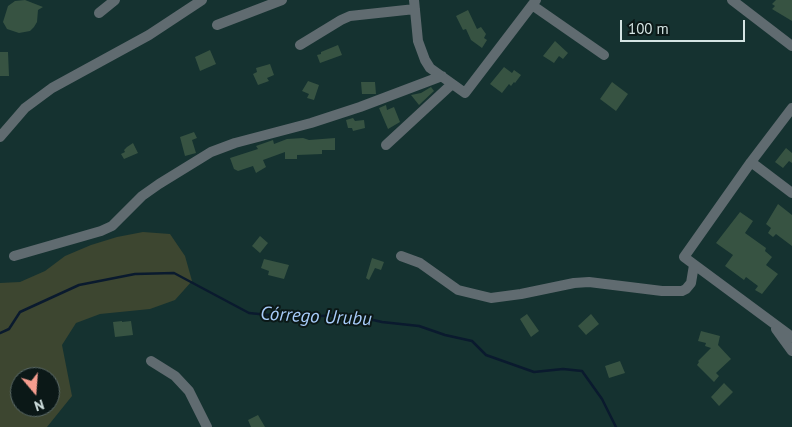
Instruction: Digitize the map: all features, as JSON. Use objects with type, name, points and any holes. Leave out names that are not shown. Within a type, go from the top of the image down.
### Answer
[{"type":"street","points":[[99,13],[116,0]]},
{"type":"street","points":[[0,137],[25,108],[52,88],[149,35],[202,0]]},
{"type":"street","points":[[217,26],[282,0]]},
{"type":"street","points":[[732,0],[792,46]]},
{"type":"street","points":[[300,45],[350,16],[414,5],[420,51],[430,68],[465,93],[534,2],[604,55]]},
{"type":"street","points":[[14,256],[101,231],[112,226],[142,196],[211,152],[235,142],[311,123],[352,110],[442,76]]},
{"type":"street","points":[[386,145],[452,84]]},
{"type":"street","points":[[792,108],[751,162],[684,257],[792,337]]},
{"type":"street","points":[[751,162],[792,193]]},
{"type":"street","points":[[402,256],[420,264],[458,290],[491,298],[521,294],[574,282],[682,291],[691,283],[694,265]]},
{"type":"street","points":[[769,320],[792,351]]},
{"type":"street","points":[[151,362],[175,376],[189,391],[207,427]]},
{"type":"green space","points":[[143,232],[170,234],[185,256],[192,281],[175,300],[150,309],[100,314],[76,323],[62,345],[72,396],[60,411],[60,367],[10,367],[10,417],[55,417],[47,427],[0,427],[0,283],[20,282],[45,271],[65,256],[91,245]]},
{"type":"building","points":[[25,0],[43,7],[38,10],[37,22],[34,27],[30,31],[19,33],[7,29],[3,22],[8,6],[15,1]]},
{"type":"building","points":[[776,0],[792,0],[792,21],[772,9],[775,6],[772,4]]},
{"type":"building","points":[[468,10],[477,29],[481,27],[486,34],[484,38],[487,40],[482,48],[471,40],[466,29],[463,30],[456,16]]},
{"type":"building","points":[[555,41],[568,53],[563,59],[559,56],[554,63],[543,56]]},
{"type":"building","points":[[338,45],[342,55],[320,63],[317,55]]},
{"type":"building","points":[[210,50],[216,64],[200,71],[195,57]]},
{"type":"building","points":[[0,52],[8,52],[9,76],[0,76]]},
{"type":"building","points":[[270,64],[274,75],[267,78],[269,81],[258,85],[253,74],[257,72],[256,68]]},
{"type":"building","points":[[504,67],[512,73],[514,70],[521,75],[511,86],[509,84],[502,93],[490,84]]},
{"type":"building","points":[[308,81],[319,85],[314,100],[307,98],[309,94],[302,91]]},
{"type":"building","points":[[361,82],[375,82],[376,94],[362,94]]},
{"type":"building","points":[[612,82],[628,94],[616,111],[600,99]]},
{"type":"building","points":[[431,87],[434,91],[419,105],[411,95],[421,93]]},
{"type":"building","points":[[386,105],[387,110],[394,107],[400,122],[388,129],[379,108]]},
{"type":"building","points":[[353,118],[355,121],[364,120],[365,128],[353,131],[352,128],[348,128],[346,120]]},
{"type":"building","points":[[194,132],[197,138],[192,140],[196,153],[185,156],[180,137]]},
{"type":"building","points":[[303,138],[309,140],[335,138],[335,150],[322,150],[322,154],[297,155],[297,159],[285,159],[285,152],[263,160],[266,167],[256,173],[253,166],[238,171],[234,169],[230,158],[258,149],[256,146],[273,140],[274,144],[287,139]]},
{"type":"building","points":[[133,143],[138,153],[124,159],[121,154]]},
{"type":"building","points":[[786,148],[792,153],[792,163],[789,161],[783,168],[775,162]]},
{"type":"building","points":[[778,204],[792,215],[792,246],[776,234],[773,237],[768,233],[771,228],[766,224]]},
{"type":"building","points":[[740,212],[753,221],[745,233],[766,248],[765,251],[772,257],[766,265],[778,274],[762,294],[755,290],[758,286],[746,277],[744,280],[725,266],[733,255],[716,243]]},
{"type":"building","points":[[260,236],[268,243],[260,253],[252,246]]},
{"type":"building","points":[[372,258],[384,262],[381,270],[375,268],[369,280],[366,278]]},
{"type":"building","points":[[264,259],[289,265],[284,279],[268,275],[269,271],[261,268]]},
{"type":"building","points":[[527,314],[539,331],[531,337],[520,319]]},
{"type":"building","points":[[591,314],[599,324],[586,335],[578,326]]},
{"type":"building","points":[[131,321],[133,335],[115,337],[113,322]]},
{"type":"building","points":[[701,331],[720,336],[718,345],[731,359],[716,373],[719,376],[714,382],[697,365],[698,361],[711,348],[705,346],[706,343],[698,341]]},
{"type":"building","points":[[620,361],[625,373],[609,378],[605,366]]},
{"type":"building","points":[[724,383],[733,392],[719,406],[711,397]]},
{"type":"building","points":[[258,415],[265,427],[251,427],[248,420]]},
{"type":"waterway","name":"Córrego Urubu","points":[[0,333],[9,329],[20,312],[79,285],[135,274],[174,273],[249,313],[288,317],[351,315],[382,322],[419,326],[445,335],[472,341],[486,355],[534,372],[563,369],[582,371],[602,399],[616,427]]}]
